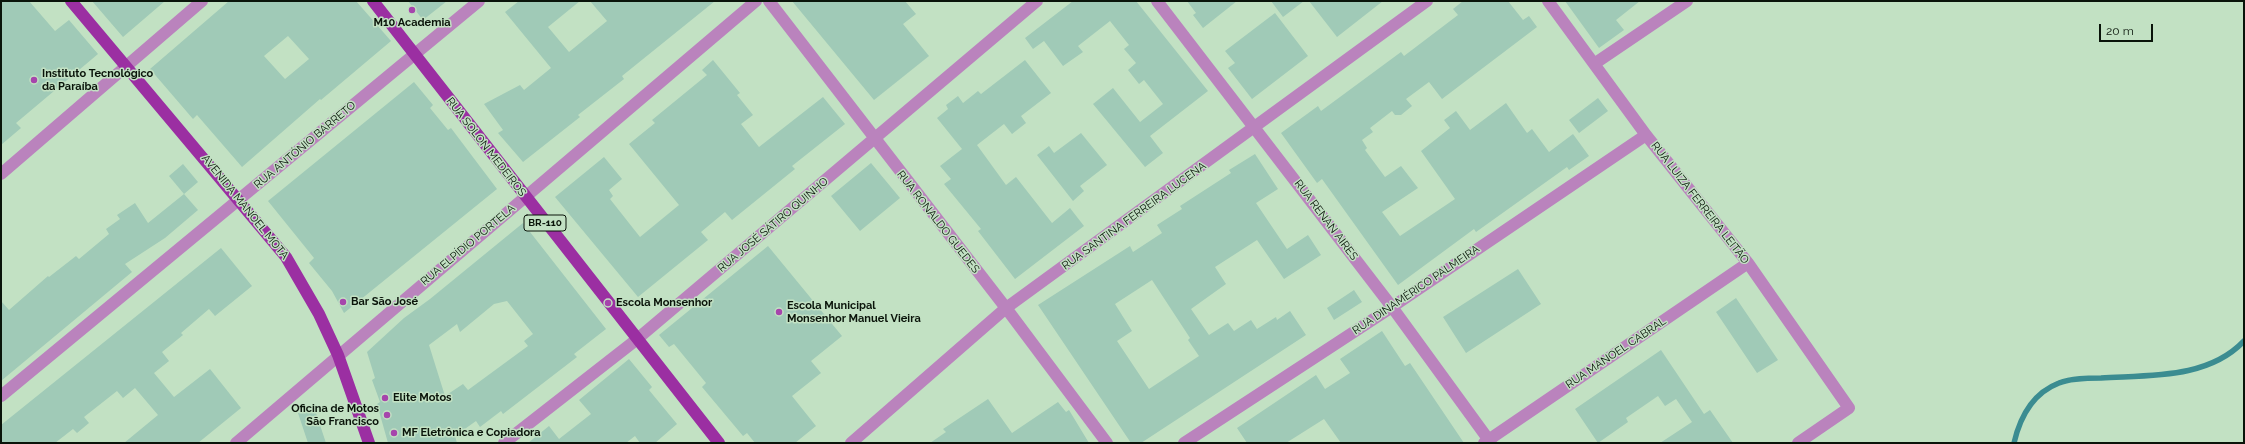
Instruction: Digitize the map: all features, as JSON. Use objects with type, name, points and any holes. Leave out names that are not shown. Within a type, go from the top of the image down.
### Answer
[{"type":"main road","name":"AVENIDA MANOEL MOTA","points":[[71,1],[239,199],[286,257],[319,314],[338,355],[369,443]]},
{"type":"main road","name":"RUA SOLON MEDEIROS","points":[[373,1],[636,340],[719,443]]},
{"type":"street","points":[[1,174],[202,1]]},
{"type":"street","name":"RUA ANTÓNIO BARRETO","points":[[1,396],[479,1]]},
{"type":"street","name":"RUA ELPÍDIO PORTELA","points":[[236,443],[756,1]]},
{"type":"street","name":"RUA RONALDO GUEDES","points":[[769,1],[1006,308],[1107,443]]},
{"type":"street","name":"RUA JOSÉ SÁTIRO QUINHO","points":[[504,443],[636,340],[875,140],[1037,1]]},
{"type":"street","name":"RUA RENAN AIRES","points":[[1157,1],[1392,307],[1488,442]]},
{"type":"street","name":"RUA SANTINA FERREIRA LUCENA","points":[[851,443],[1006,308],[1256,128],[1427,1]]},
{"type":"street","name":"RUA LUIZA FERREIRA LEITÃO","points":[[1548,1],[1646,135],[1748,263],[1849,408],[1798,443]]},
{"type":"street","points":[[1594,64],[1686,1]]},
{"type":"street","name":"RUA DINAMÉRICO PALMEIRA","points":[[1184,443],[1392,307],[1646,135]]},
{"type":"street","name":"RUA MANOEL CABRAL","points":[[1488,442],[1748,263]]},
{"type":"building","name":"Instituto Tecnológico da Paraíba","points":[[1,1],[29,1],[55,31],[69,20],[98,54],[16,123],[21,128],[1,145]]},
{"type":"building","points":[[92,1],[165,1],[123,37]]},
{"type":"building","points":[[229,1],[356,1],[391,41],[321,100],[320,99],[242,167],[197,115],[193,119],[150,69]],"holes":[[[288,36],[309,59],[285,79],[264,56]]]},
{"type":"building","points":[[408,1],[447,1],[423,20]]},
{"type":"building","points":[[519,1],[580,1],[548,27],[569,52],[607,21],[590,1],[715,1],[622,76],[624,79],[578,115],[580,117],[523,162],[498,133],[503,130],[484,104],[520,85],[524,90],[551,68],[505,12]]},
{"type":"building","points":[[792,1],[905,1],[916,14],[903,24],[929,56],[874,100]]},
{"type":"building","points":[[1073,1],[1136,1],[1208,91],[1150,136],[1163,153],[1145,167],[1093,104],[1113,88],[1140,122],[1163,104],[1144,80],[1139,84],[1128,70],[1136,63],[1124,49],[1129,45],[1110,21],[1078,46],[1083,52],[1063,66],[1044,41],[1033,49],[1025,38]]},
{"type":"building","points":[[1187,1],[1237,1],[1203,28],[1193,15],[1196,13]]},
{"type":"building","points":[[1271,1],[1304,1],[1283,17]]},
{"type":"building","points":[[1309,1],[1383,1],[1337,37]]},
{"type":"building","points":[[1463,1],[1508,1],[1523,20],[1529,16],[1537,27],[1442,99],[1429,82],[1406,99],[1412,106],[1401,115],[1395,115],[1392,111],[1370,128],[1373,132],[1362,140],[1367,148],[1365,150],[1385,177],[1401,166],[1418,188],[1382,212],[1400,236],[1455,199],[1421,151],[1450,128],[1444,120],[1456,111],[1470,130],[1506,103],[1527,133],[1532,129],[1549,152],[1573,134],[1589,156],[1569,170],[1567,167],[1476,232],[1474,229],[1398,285],[1322,179],[1317,183],[1281,133],[1318,106],[1321,111],[1401,52],[1404,56],[1458,15],[1453,9]]},
{"type":"building","points":[[1565,1],[1640,1],[1616,20],[1624,30],[1599,48]]},
{"type":"building","points":[[1275,13],[1308,56],[1252,99],[1228,68],[1235,63],[1225,51]]},
{"type":"building","points":[[713,60],[740,93],[737,95],[753,115],[741,124],[759,147],[823,97],[845,124],[792,166],[795,169],[732,220],[725,212],[701,232],[708,240],[638,297],[555,197],[604,157],[622,179],[609,190],[613,196],[610,199],[640,237],[679,205],[629,144],[655,123],[652,120],[707,75],[702,70]]},
{"type":"building","points":[[1025,60],[1051,93],[1021,116],[1026,123],[1012,134],[1004,124],[977,145],[1006,185],[1016,177],[1052,223],[1070,208],[1084,226],[1015,279],[978,231],[981,229],[944,184],[951,179],[940,166],[962,149],[937,118],[948,109],[946,105],[958,96],[963,103],[978,91],[981,94]]},
{"type":"building","points":[[414,82],[433,105],[430,108],[448,130],[451,128],[497,189],[344,313],[332,291],[309,263],[314,258],[268,201]]},
{"type":"building","points":[[1598,98],[1608,111],[1579,133],[1569,120]]},
{"type":"building","points":[[1081,133],[1107,165],[1080,186],[1084,191],[1073,201],[1037,155],[1049,146],[1054,153]]},
{"type":"building","points":[[1255,154],[1278,189],[1256,203],[1287,249],[1308,235],[1321,255],[1284,279],[1257,240],[1215,267],[1226,284],[1191,309],[1209,335],[1228,323],[1234,331],[1251,320],[1257,329],[1276,317],[1277,320],[1290,311],[1306,335],[1141,443],[1131,443],[1038,305],[1130,246],[1133,252],[1162,233],[1157,225],[1182,209],[1180,206],[1231,173],[1229,170]],"holes":[[[1152,280],[1190,338],[1188,340],[1199,356],[1149,389],[1117,341],[1132,331],[1115,304]]]},
{"type":"building","points":[[871,163],[900,198],[860,231],[831,196]]},
{"type":"building","points":[[183,164],[198,182],[184,194],[169,176]]},
{"type":"building","points":[[184,194],[198,210],[165,238],[125,264],[132,272],[1,381],[1,301],[9,310],[48,276],[49,277],[76,256],[79,259],[109,234],[106,229],[120,219],[117,215],[135,203],[148,223]]},
{"type":"building","points":[[523,223],[606,329],[574,354],[577,357],[503,414],[501,411],[480,427],[476,421],[455,436],[457,443],[388,443],[377,404],[380,402],[372,380],[375,378],[367,352],[404,318],[430,299]],"holes":[[[507,301],[533,334],[524,341],[528,346],[468,390],[463,384],[445,396],[429,345],[457,324],[460,332],[494,304]]]},
{"type":"building","points":[[768,246],[842,336],[811,361],[821,373],[792,396],[816,426],[795,443],[755,443],[747,433],[743,436],[702,387],[706,383],[674,344],[669,347],[659,335]]},
{"type":"building","points":[[221,248],[252,286],[215,316],[209,309],[181,333],[183,335],[162,352],[169,361],[154,373],[174,397],[210,369],[241,408],[198,443],[124,443],[158,415],[135,388],[123,398],[117,391],[84,417],[89,423],[77,433],[73,429],[55,443],[1,443],[1,425]]},
{"type":"building","points":[[1518,269],[1541,304],[1466,353],[1443,317]]},
{"type":"building","points":[[1354,290],[1362,302],[1334,320],[1327,308]]},
{"type":"building","points":[[1736,298],[1778,360],[1757,373],[1716,312]]},
{"type":"building","points":[[1382,331],[1405,366],[1410,363],[1464,443],[1341,443],[1324,419],[1286,443],[1247,443],[1237,428],[1316,375],[1325,389],[1350,373],[1340,359]]},
{"type":"building","points":[[1661,350],[1704,414],[1710,410],[1733,443],[1660,443],[1692,422],[1676,399],[1665,406],[1658,396],[1626,418],[1628,422],[1598,443],[1575,409]]},
{"type":"building","points":[[629,359],[652,387],[649,390],[677,424],[655,443],[640,443],[635,436],[626,443],[528,443],[549,426],[559,439],[591,414],[579,400]]},
{"type":"building","points":[[988,399],[1012,433],[1058,402],[1066,412],[1069,410],[1089,443],[930,443],[946,432],[943,429]]},
{"type":"building","points":[[314,407],[326,443],[308,443],[298,413]]},
{"type":"waterway","points":[[2014,443],[2020,424],[2029,407],[2042,393],[2059,383],[2080,379],[2158,375],[2196,369],[2230,353],[2244,341]]},
{"type":"place","name":"M10 Academia","points":[[412,10]]},
{"type":"place","name":"Instituto Tecnológico da Paraíba","points":[[34,80]]},
{"type":"place","name":"Bar São José","points":[[343,302]]},
{"type":"place","name":"Escola Monsenhor","points":[[608,303]]},
{"type":"place","name":"Escola Municipal Monsenhor Manuel Vieira","points":[[779,312]]},
{"type":"place","name":"Elite Motos","points":[[385,398]]},
{"type":"place","name":"Oficina de Motos São Francisco","points":[[387,415]]},
{"type":"place","name":"MF Eletrônica e Copiadora","points":[[394,433]]}]
